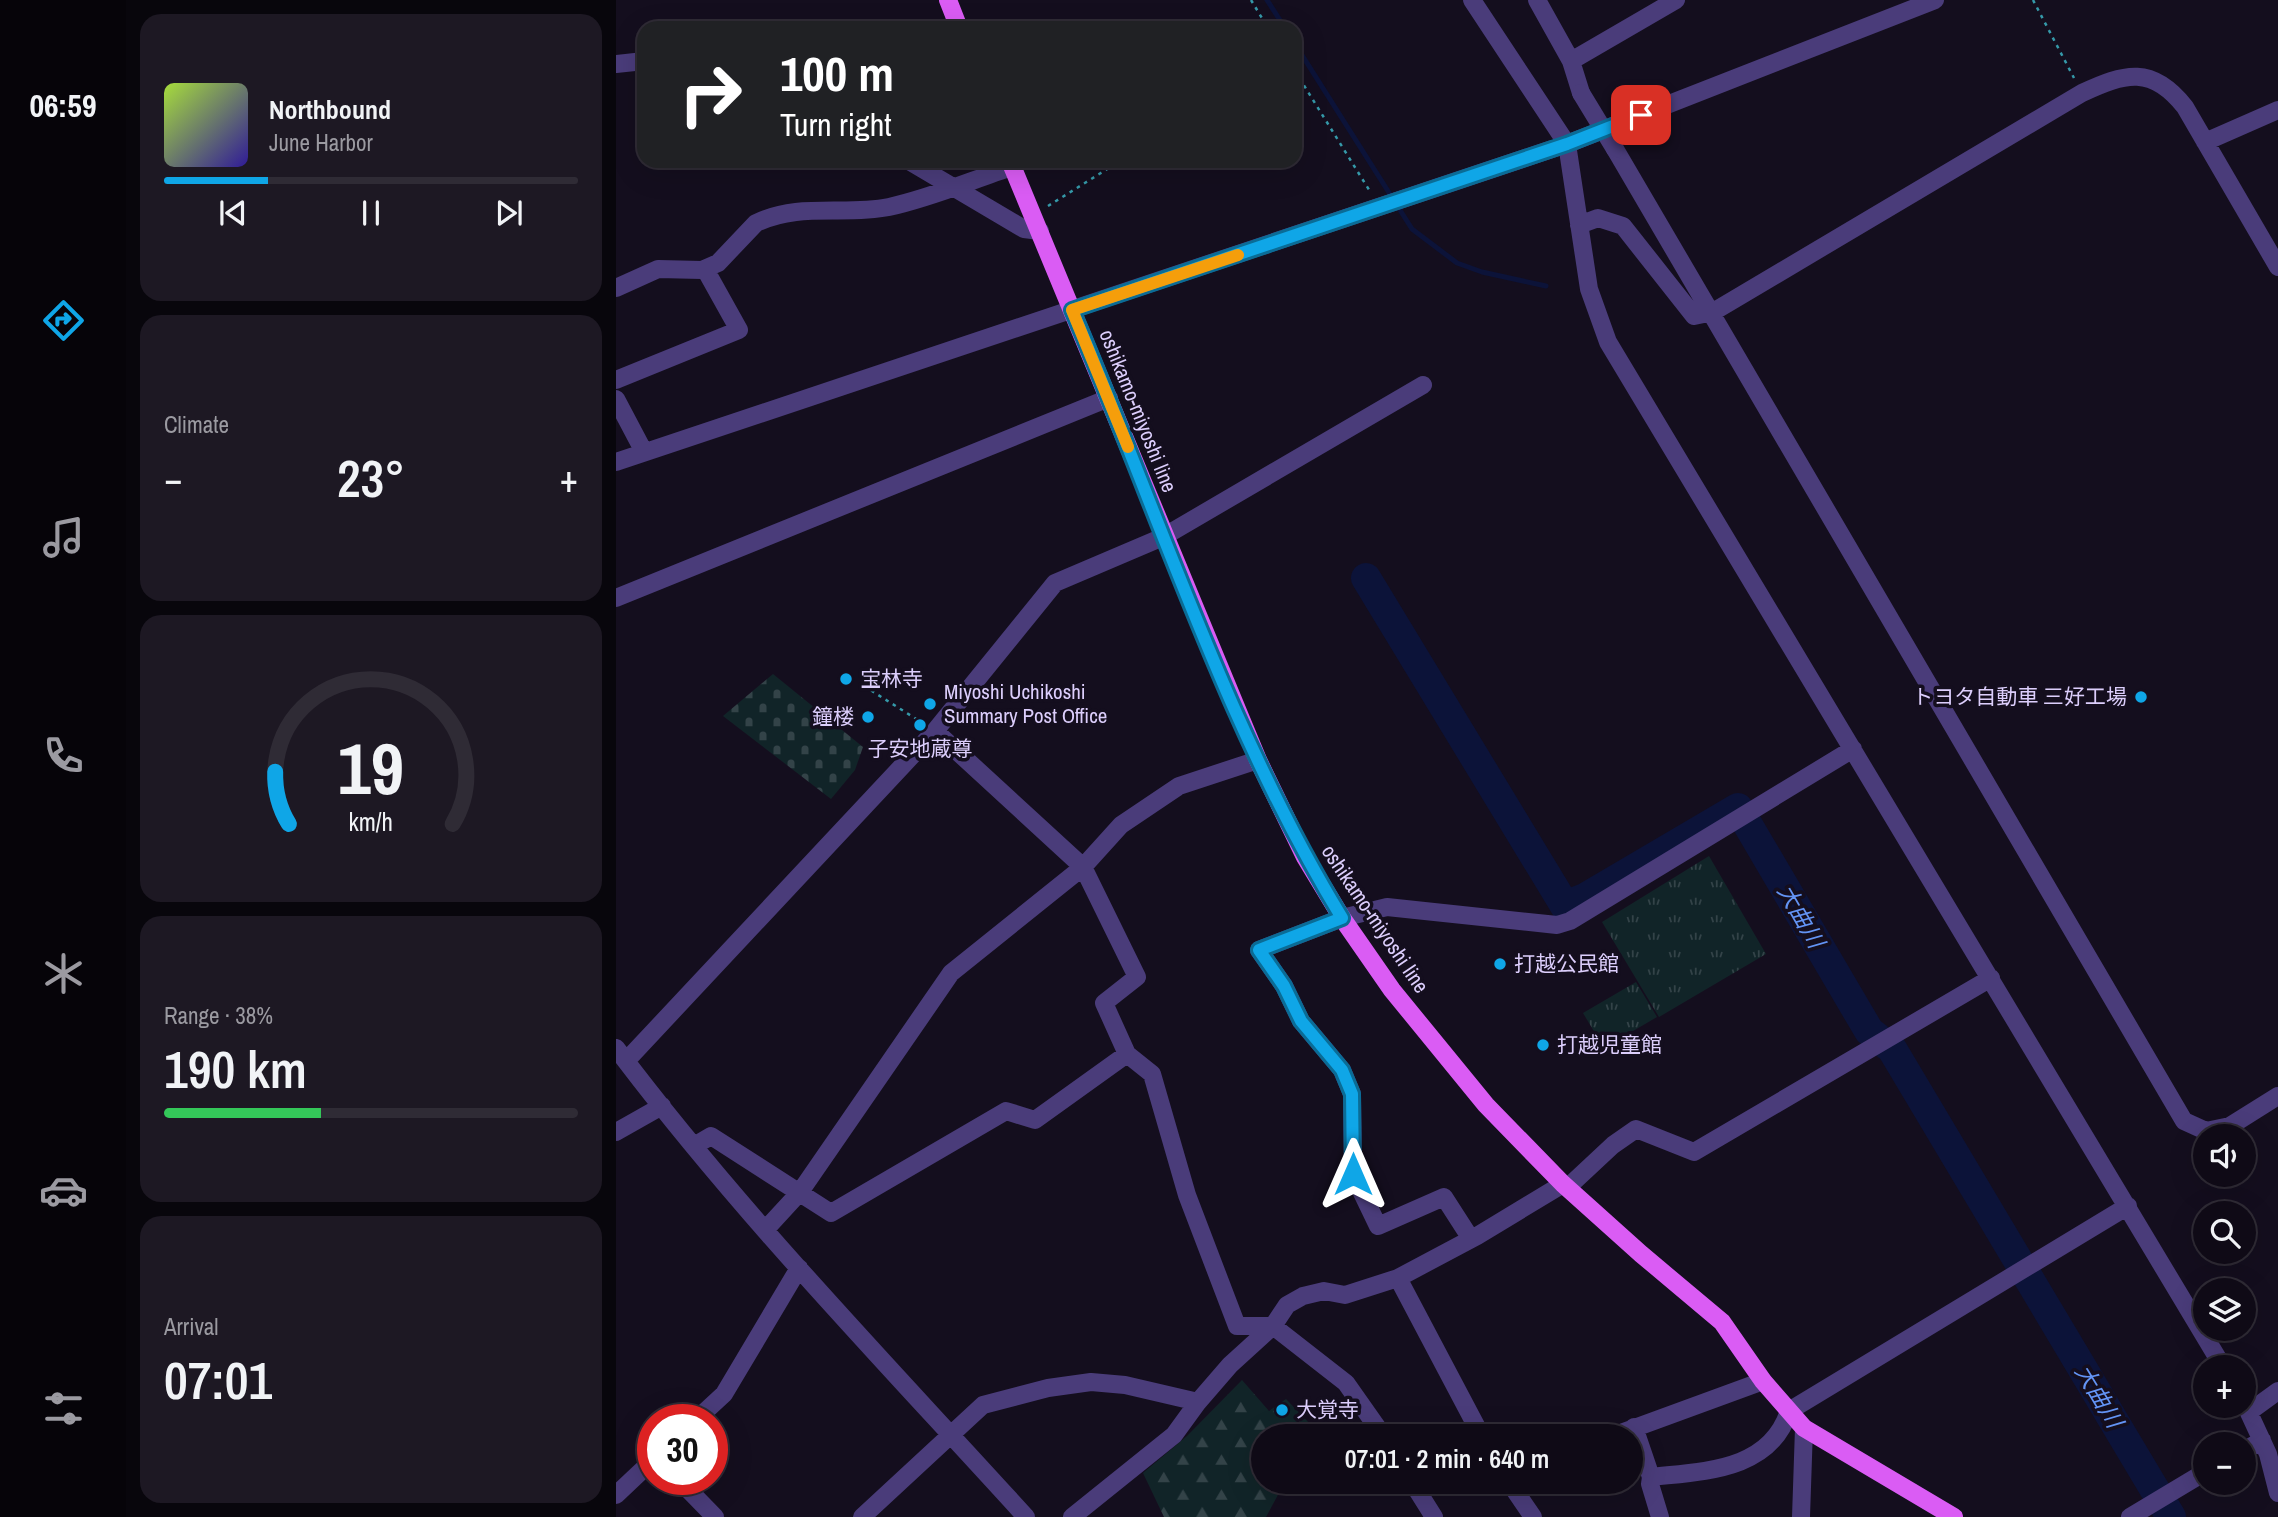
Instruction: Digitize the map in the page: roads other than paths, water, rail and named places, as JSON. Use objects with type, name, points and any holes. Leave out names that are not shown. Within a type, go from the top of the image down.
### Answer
[{"type":"main road","points":[[948,0],[956,21]]},
{"type":"main road","name":"oshikamo-miyoshi line","points":[[1013,168],[1109,398],[1163,537],[1258,760],[1305,857],[1342,918],[1437,1046],[1486,1105],[1640,1254],[1722,1322],[1763,1381],[1804,1428],[1954,1517]]},
{"type":"street","points":[[1472,0],[1567,144],[1589,289],[1608,342],[2215,1355]]},
{"type":"street","points":[[1537,0],[1571,61],[1581,93],[1713,312],[2184,1121],[2206,1131],[2230,1126],[2278,1096]]},
{"type":"street","points":[[1571,61],[1676,0]]},
{"type":"street","points":[[616,462],[1567,144],[1935,0]]},
{"type":"street","points":[[616,64],[637,62]]},
{"type":"street","points":[[1579,225],[1598,218],[1623,226],[1694,316],[1713,312],[2081,93],[2118,76],[2146,78],[2171,90],[2205,142],[2278,267]]},
{"type":"street","points":[[2205,142],[2278,110]]},
{"type":"street","points":[[921,168],[1024,229],[1037,223]]},
{"type":"street","points":[[616,288],[658,269],[705,269],[718,263],[756,223],[764,219],[809,209],[888,207],[1000,168]]},
{"type":"street","points":[[616,380],[739,330],[705,269]]},
{"type":"street","points":[[1026,1517],[799,1268],[694,1146],[621,1054],[935,731],[1055,583],[1163,537],[1423,385]]},
{"type":"street","points":[[616,598],[1109,398]]},
{"type":"street","points":[[616,399],[644,452]]},
{"type":"street","points":[[935,731],[1083,867],[1137,977],[1104,1003],[1127,1054],[1152,1074],[1187,1195],[1237,1326],[1273,1326],[1346,1383],[1375,1424]]},
{"type":"street","points":[[1471,1239],[1444,1197],[1378,1226],[1353,1174],[1352,1094],[1342,1070],[1301,1021],[1284,986],[1259,950],[1342,918],[1387,907],[1557,925],[1570,921],[1853,749]]},
{"type":"street","points":[[766,1228],[800,1192],[951,973],[1083,867],[1121,824],[1179,786],[1258,760]]},
{"type":"street","points":[[1072,1517],[1174,1435],[1230,1365],[1273,1326],[1287,1305],[1303,1296],[1324,1291],[1345,1295],[1398,1278],[1566,1185],[1636,1129],[1695,1152],[1991,978]]},
{"type":"street","points":[[694,1146],[711,1136],[831,1213],[1006,1111],[1034,1120],[1127,1054]]},
{"type":"street","points":[[616,1132],[662,1106]]},
{"type":"street","points":[[1651,1477],[1722,1468],[1747,1461],[1784,1429],[1789,1411],[2128,1206]]},
{"type":"street","points":[[713,1404],[724,1394],[799,1268]]},
{"type":"street","points":[[1398,1278],[1475,1424]]},
{"type":"street","points":[[1642,1424],[1763,1381]]},
{"type":"street","points":[[862,1517],[983,1405],[1048,1388],[1080,1383],[1125,1385],[1198,1402]]},
{"type":"street","points":[[2256,1402],[2278,1391]]},
{"type":"street","points":[[2251,1418],[2262,1440],[2278,1493]]},
{"type":"street","points":[[1801,1517],[1804,1428]]},
{"type":"street","points":[[2256,1444],[2262,1440]]},
{"type":"street","points":[[1643,1453],[1660,1517]]},
{"type":"street","points":[[616,1495],[637,1475]]},
{"type":"street","points":[[2130,1517],[2193,1479]]},
{"type":"street","points":[[1420,1494],[1434,1517]]},
{"type":"street","points":[[1518,1494],[1534,1517]]},
{"type":"street","points":[[694,1495],[715,1517]]},
{"type":"waterway","points":[[1267,0],[1280,21]]},
{"type":"waterway","points":[[1302,55],[1412,229],[1457,263],[1482,272],[1546,286]]},
{"type":"waterway","name":"大曲川","points":[[1366,578],[1565,906],[1585,898],[1738,808],[1869,1031],[1892,1049],[2171,1517]]},
{"type":"place","name":"宝林寺","points":[[846,679]]},
{"type":"place","name":"トヨタ自動車 三好工場","points":[[2141,697]]},
{"type":"place","name":"Miyoshi Uchikoshi Summary Post Office","points":[[930,704]]},
{"type":"place","name":"鐘楼","points":[[868,717]]},
{"type":"place","name":"子安地蔵尊","points":[[920,725]]},
{"type":"place","name":"打越公民館","points":[[1500,964]]},
{"type":"place","name":"打越児童館","points":[[1543,1045]]},
{"type":"place","name":"大覚寺","points":[[1282,1410]]}]
